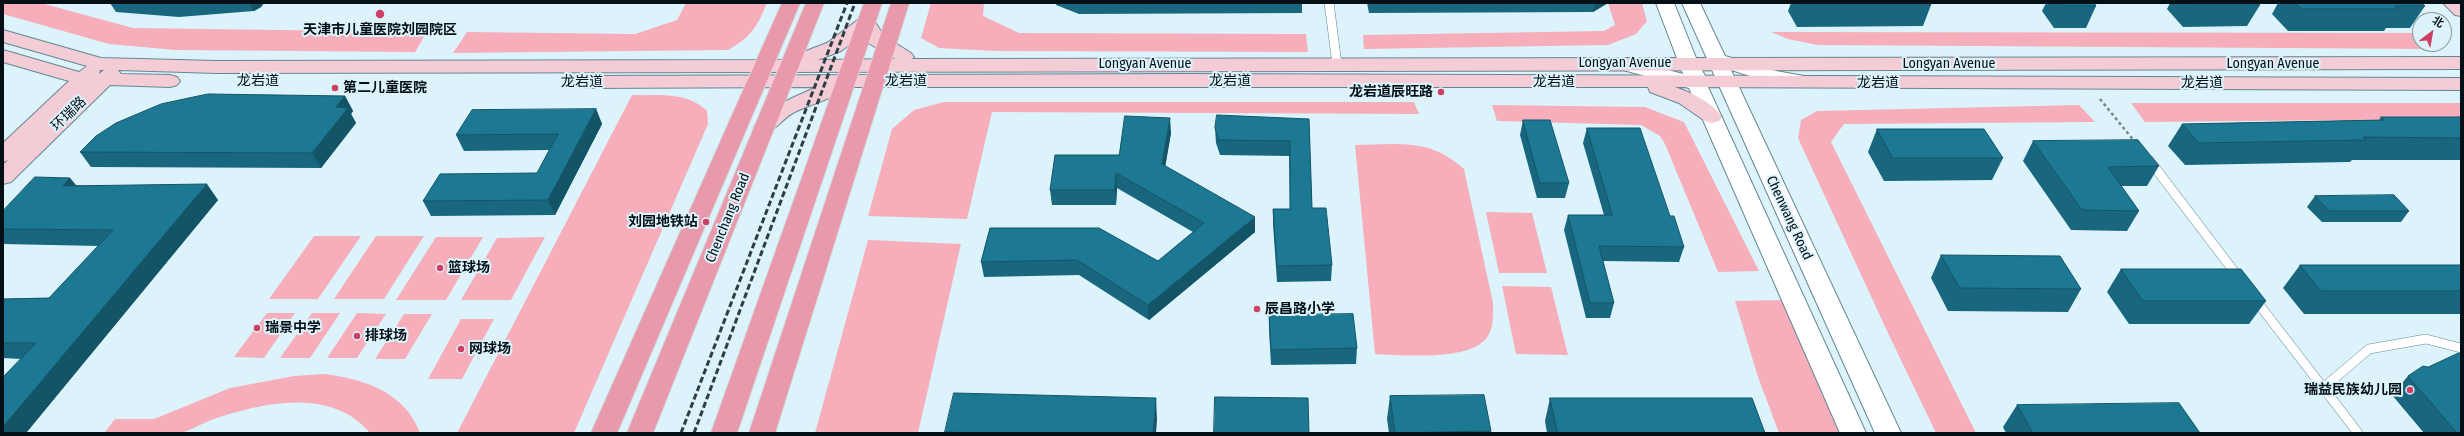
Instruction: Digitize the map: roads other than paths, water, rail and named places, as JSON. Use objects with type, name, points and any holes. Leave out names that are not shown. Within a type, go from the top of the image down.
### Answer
[{"type":"main road","points":[[604,433],[791,3]]},
{"type":"main road","name":"Chenchang Road","points":[[640,433],[785,73],[815,3]]},
{"type":"main road","points":[[724,433],[849,78],[873,3]]},
{"type":"main road","points":[[762,433],[900,3]]},
{"type":"main road","points":[[2452,3],[2461,11]]},
{"type":"main road","points":[[785,73],[834,47],[866,24]]},
{"type":"main road","points":[[866,24],[872,35],[880,67]]},
{"type":"main road","points":[[3,36],[102,72]]},
{"type":"main road","points":[[880,67],[896,53],[926,65]]},
{"type":"main road","name":"龙岩道","points":[[3,56],[64,75],[83,79],[102,72],[729,82],[760,74]]},
{"type":"main road","name":"Longyan Avenue","points":[[926,65],[1688,63],[1722,67],[2461,64]]},
{"type":"main road","name":"龙岩道","points":[[120,65],[760,74],[785,73],[849,78]]},
{"type":"main road","name":"环瑞路","points":[[3,177],[102,72],[120,65]]},
{"type":"main road","points":[[764,127],[785,109],[849,78],[880,67],[926,65]]},
{"type":"main road","name":"龙岩道","points":[[880,67],[1630,82],[1695,82],[1722,67],[1809,82],[2461,84]]},
{"type":"main road","name":"环瑞路","points":[[3,155],[83,79]]},
{"type":"main road","points":[[1630,82],[1683,97],[1699,105],[1712,117]]},
{"type":"street","name":"Chenwang Road","points":[[1665,3],[1695,82],[1853,433]]},
{"type":"street","name":"Chenwang Road","points":[[1691,3],[1722,67],[1741,114],[1888,433]]},
{"type":"street","points":[[1673,25],[1687,40],[1722,67]]},
{"type":"street","points":[[1619,63],[1695,82],[1714,91],[1741,114]]},
{"type":"lane","points":[[1329,3],[1337,64]]},
{"type":"lane","points":[[2138,145],[2358,433]]},
{"type":"lane","points":[[2324,388],[2369,349],[2426,338],[2461,348]]},
{"type":"railway","points":[[681,433],[847,3]]},
{"type":"railway","points":[[694,433],[855,3]]},
{"type":"place","name":"天津市儿童医院刘园院区","points":[[380,14]]},
{"type":"place","name":"第二儿童医院","points":[[335,88]]},
{"type":"place","name":"龙岩道辰旺路","points":[[1441,92]]},
{"type":"place","name":"刘园地铁站","points":[[706,222]]},
{"type":"place","name":"篮球场","points":[[440,268]]},
{"type":"place","name":"辰昌路小学","points":[[1257,309]]},
{"type":"place","name":"瑞景中学","points":[[257,328]]},
{"type":"place","name":"排球场","points":[[357,336]]},
{"type":"place","name":"网球场","points":[[461,349]]},
{"type":"place","name":"瑞益民族幼儿园","points":[[2410,390]]}]
